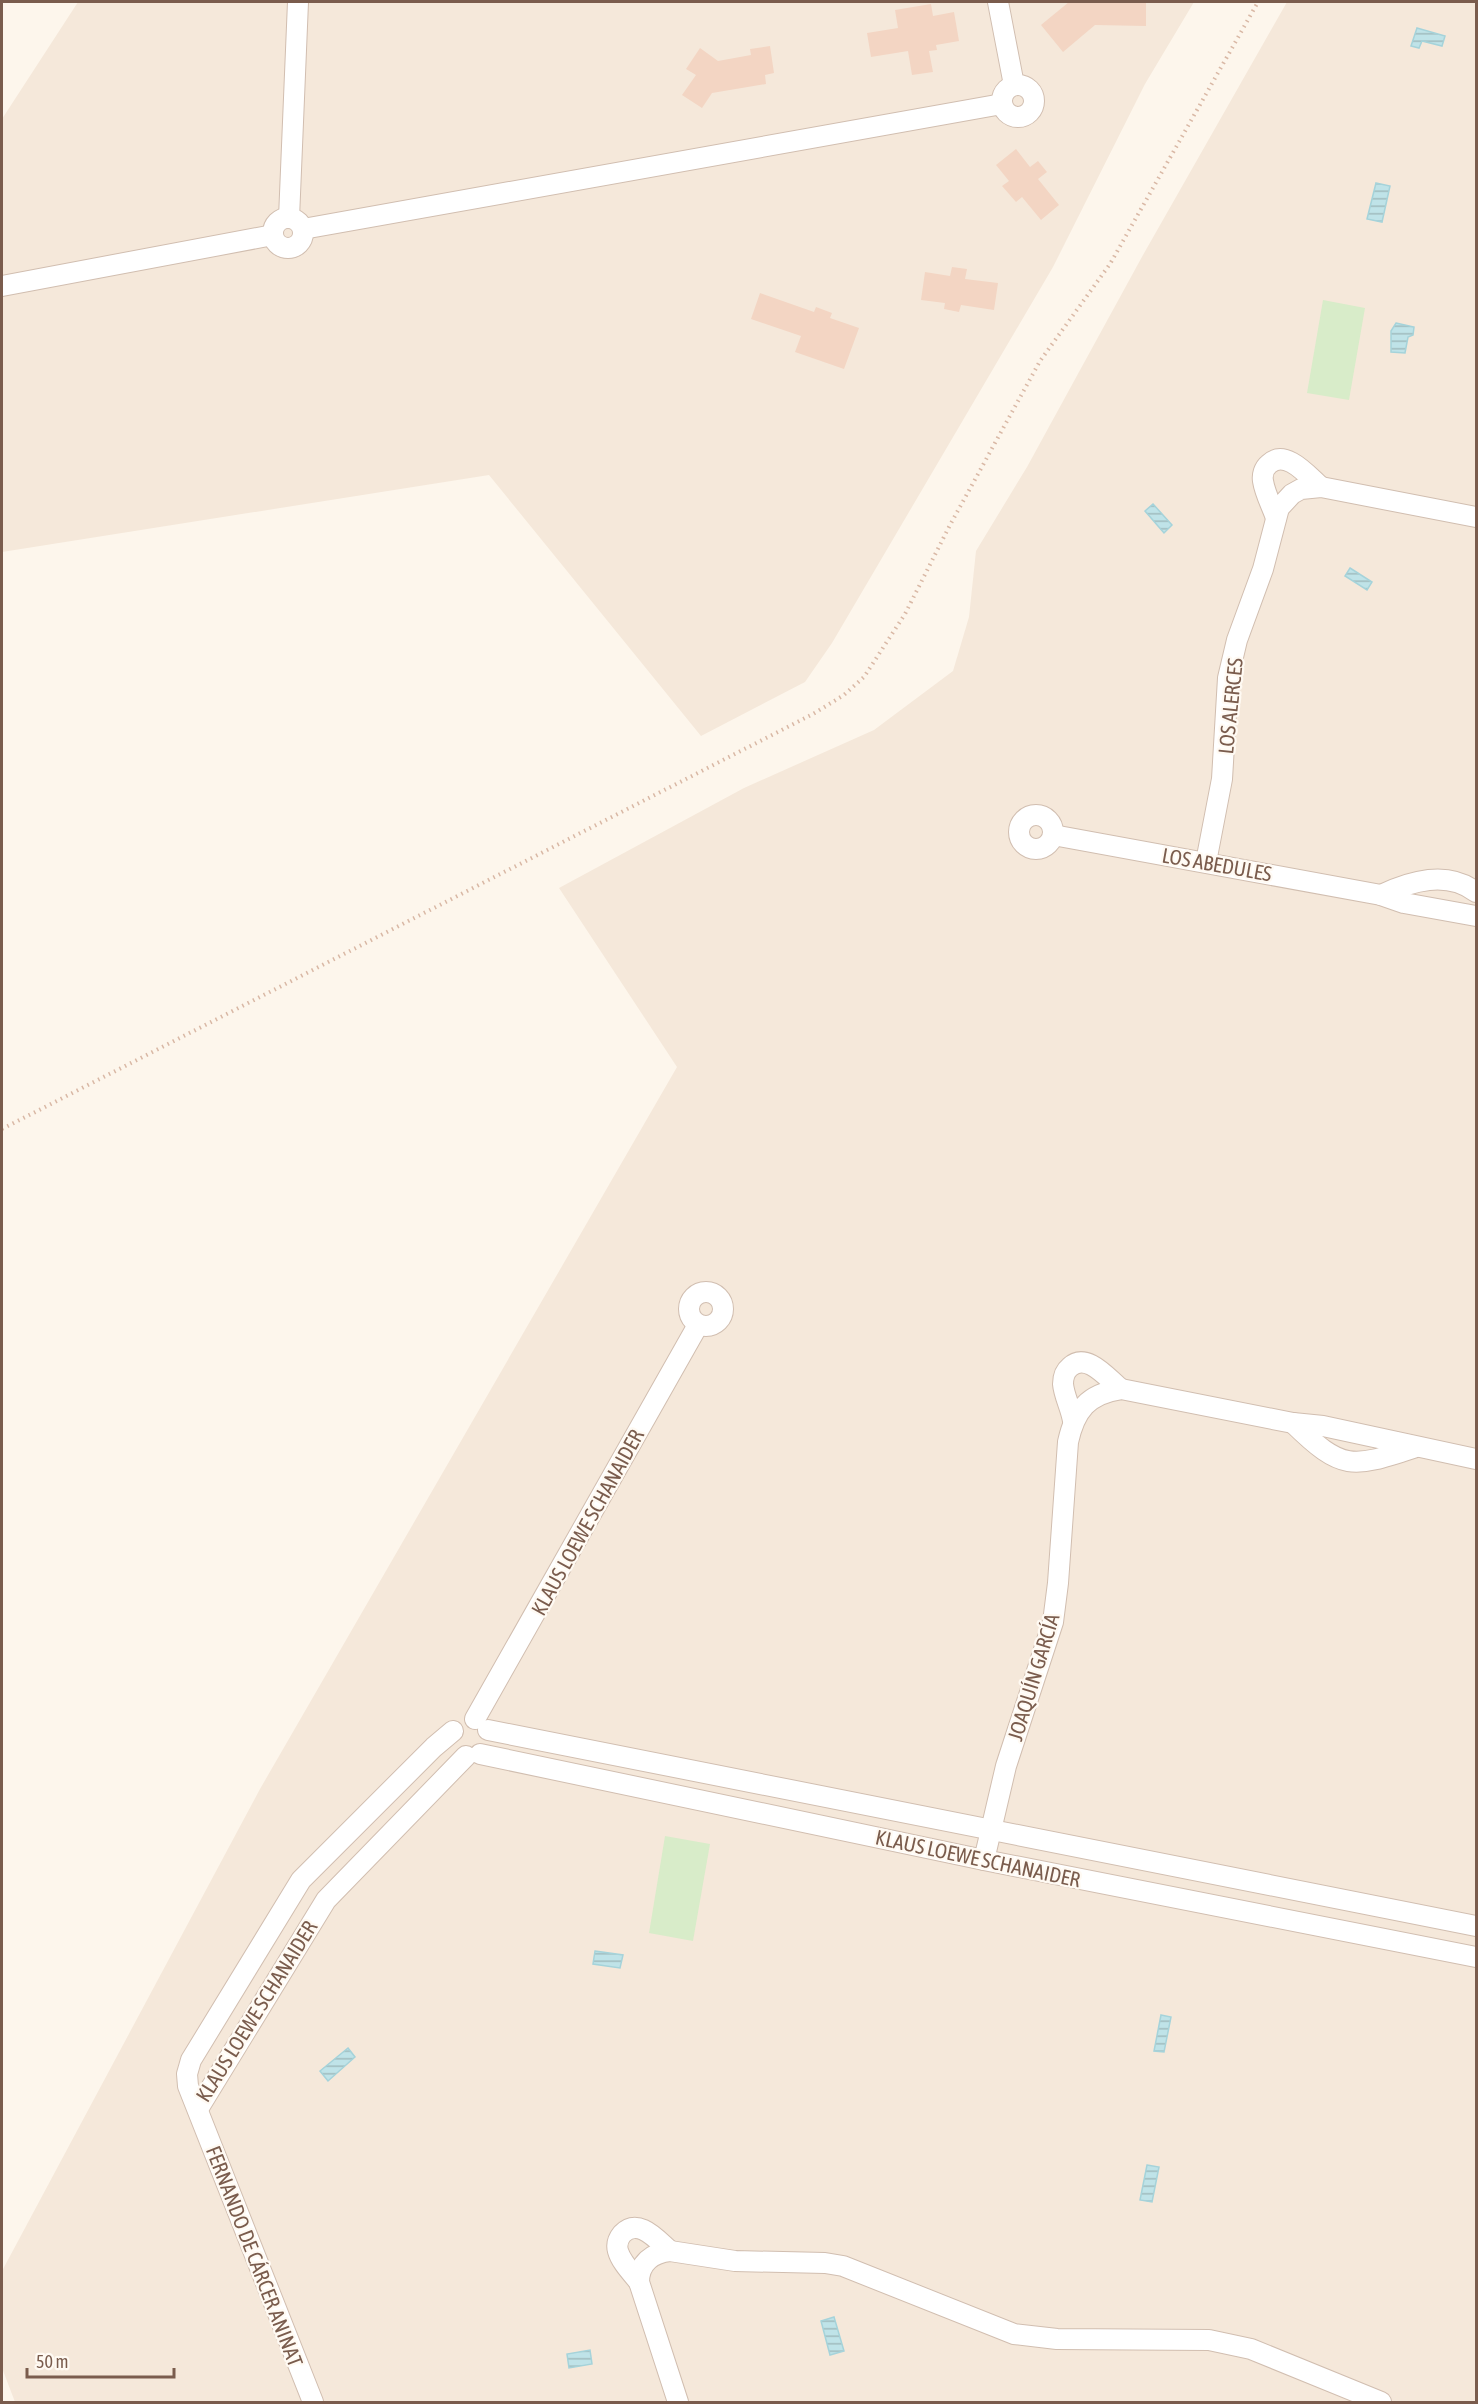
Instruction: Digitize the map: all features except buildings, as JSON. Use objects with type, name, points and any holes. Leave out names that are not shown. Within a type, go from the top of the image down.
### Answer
[{"type":"street","points":[[298,2],[296,223],[302,239],[296,247],[281,247],[273,235],[275,225],[279,221],[296,223],[1002,104]]},
{"type":"street","points":[[998,2],[1014,85]]},
{"type":"street","points":[[1014,85],[1026,86],[1032,92],[1034,103],[1031,112],[1019,117],[1013,117],[1002,104],[1005,91],[1014,85]]},
{"type":"street","points":[[2,286],[273,235]]},
{"type":"street","points":[[1276,518],[1263,480],[1266,468],[1273,461],[1283,459],[1295,465],[1321,488]]},
{"type":"street","name":"LOS ALERCES","points":[[1206,862],[1223,771],[1230,665],[1263,569],[1279,508],[1292,494],[1301,489],[1321,488],[1476,517]]},
{"type":"street","name":"LOS ABEDULES","points":[[1053,835],[1381,895],[1404,903],[1476,916]]},
{"type":"street","points":[[1381,895],[1413,882],[1431,879],[1458,883],[1476,892]]},
{"type":"street","name":"KLAUS LOEWE SCHANAIDER","points":[[698,1324],[482,1724],[1476,1926]]},
{"type":"street","name":"JOAQUÍN GARCÍA","points":[[984,1860],[1008,1758],[1053,1622],[1058,1583],[1064,1480],[1073,1421],[1063,1380],[1069,1368],[1075,1364],[1086,1363],[1097,1368],[1121,1389]]},
{"type":"street","points":[[1073,1421],[1078,1412],[1094,1398],[1121,1389],[1293,1423],[1335,1428],[1476,1460]]},
{"type":"street","points":[[1293,1423],[1324,1451],[1352,1462],[1372,1461],[1416,1448]]},
{"type":"street","points":[[461,1721],[482,1724],[489,1741],[473,1755],[456,1749],[453,1743],[453,1731],[461,1721]]},
{"type":"street","name":"KLAUS LOEWE SCHANAIDER","points":[[198,2109],[187,2080],[188,2067],[291,1895],[312,1867],[453,1731]]},
{"type":"street","name":"KLAUS LOEWE SCHANAIDER","points":[[198,2109],[326,1899],[473,1755],[984,1860],[1476,1957]]},
{"type":"street","name":"FERNANDO DE CÁRCER ANINAT","points":[[198,2109],[313,2403]]},
{"type":"street","points":[[670,2251],[642,2229],[628,2230],[617,2241],[618,2253],[639,2282],[678,2403]]},
{"type":"street","points":[[639,2282],[640,2270],[648,2259],[661,2252],[670,2251],[735,2261],[843,2266],[998,2329],[1036,2338],[1188,2339],[1228,2343],[1262,2354],[1381,2403]]},
{"type":"path","points":[[2,1129],[813,714],[844,695],[864,677],[905,614],[950,525],[1040,361],[1110,264],[1258,2]]},
{"type":"shaded area","points":[[78,2],[1194,2],[1145,84],[1053,267],[832,643],[805,682],[701,736],[489,475],[2,552],[2,119]]},
{"type":"shaded area","points":[[1287,2],[1476,2],[1476,2402],[15,2402],[2,2368],[2,2271],[260,1789],[677,1067],[559,888],[744,788],[874,730],[953,671],[969,617],[976,551],[1027,467],[1143,255]]},
{"type":"green space","points":[[1323,300],[1365,308],[1349,400],[1307,393]]},
{"type":"green space","points":[[665,1836],[710,1844],[693,1941],[649,1933]]},
{"type":"water","points":[[1417,28],[1445,36],[1442,46],[1422,41],[1419,48],[1411,46]]},
{"type":"water","points":[[1376,183],[1390,186],[1382,222],[1367,219]]},
{"type":"water","points":[[1396,323],[1414,327],[1413,335],[1408,337],[1405,353],[1391,352],[1391,331]]},
{"type":"water","points":[[1153,504],[1172,525],[1164,533],[1145,511]]},
{"type":"water","points":[[1350,568],[1372,582],[1367,590],[1345,576]]},
{"type":"water","points":[[595,1951],[623,1955],[620,1968],[593,1964]]},
{"type":"water","points":[[1161,2015],[1171,2017],[1164,2052],[1154,2051]]},
{"type":"water","points":[[348,2048],[355,2057],[328,2081],[320,2071]]},
{"type":"water","points":[[1147,2165],[1159,2167],[1152,2202],[1140,2200]]},
{"type":"water","points":[[834,2317],[844,2351],[830,2355],[821,2321]]},
{"type":"water","points":[[590,2350],[592,2364],[569,2368],[567,2354]]}]
